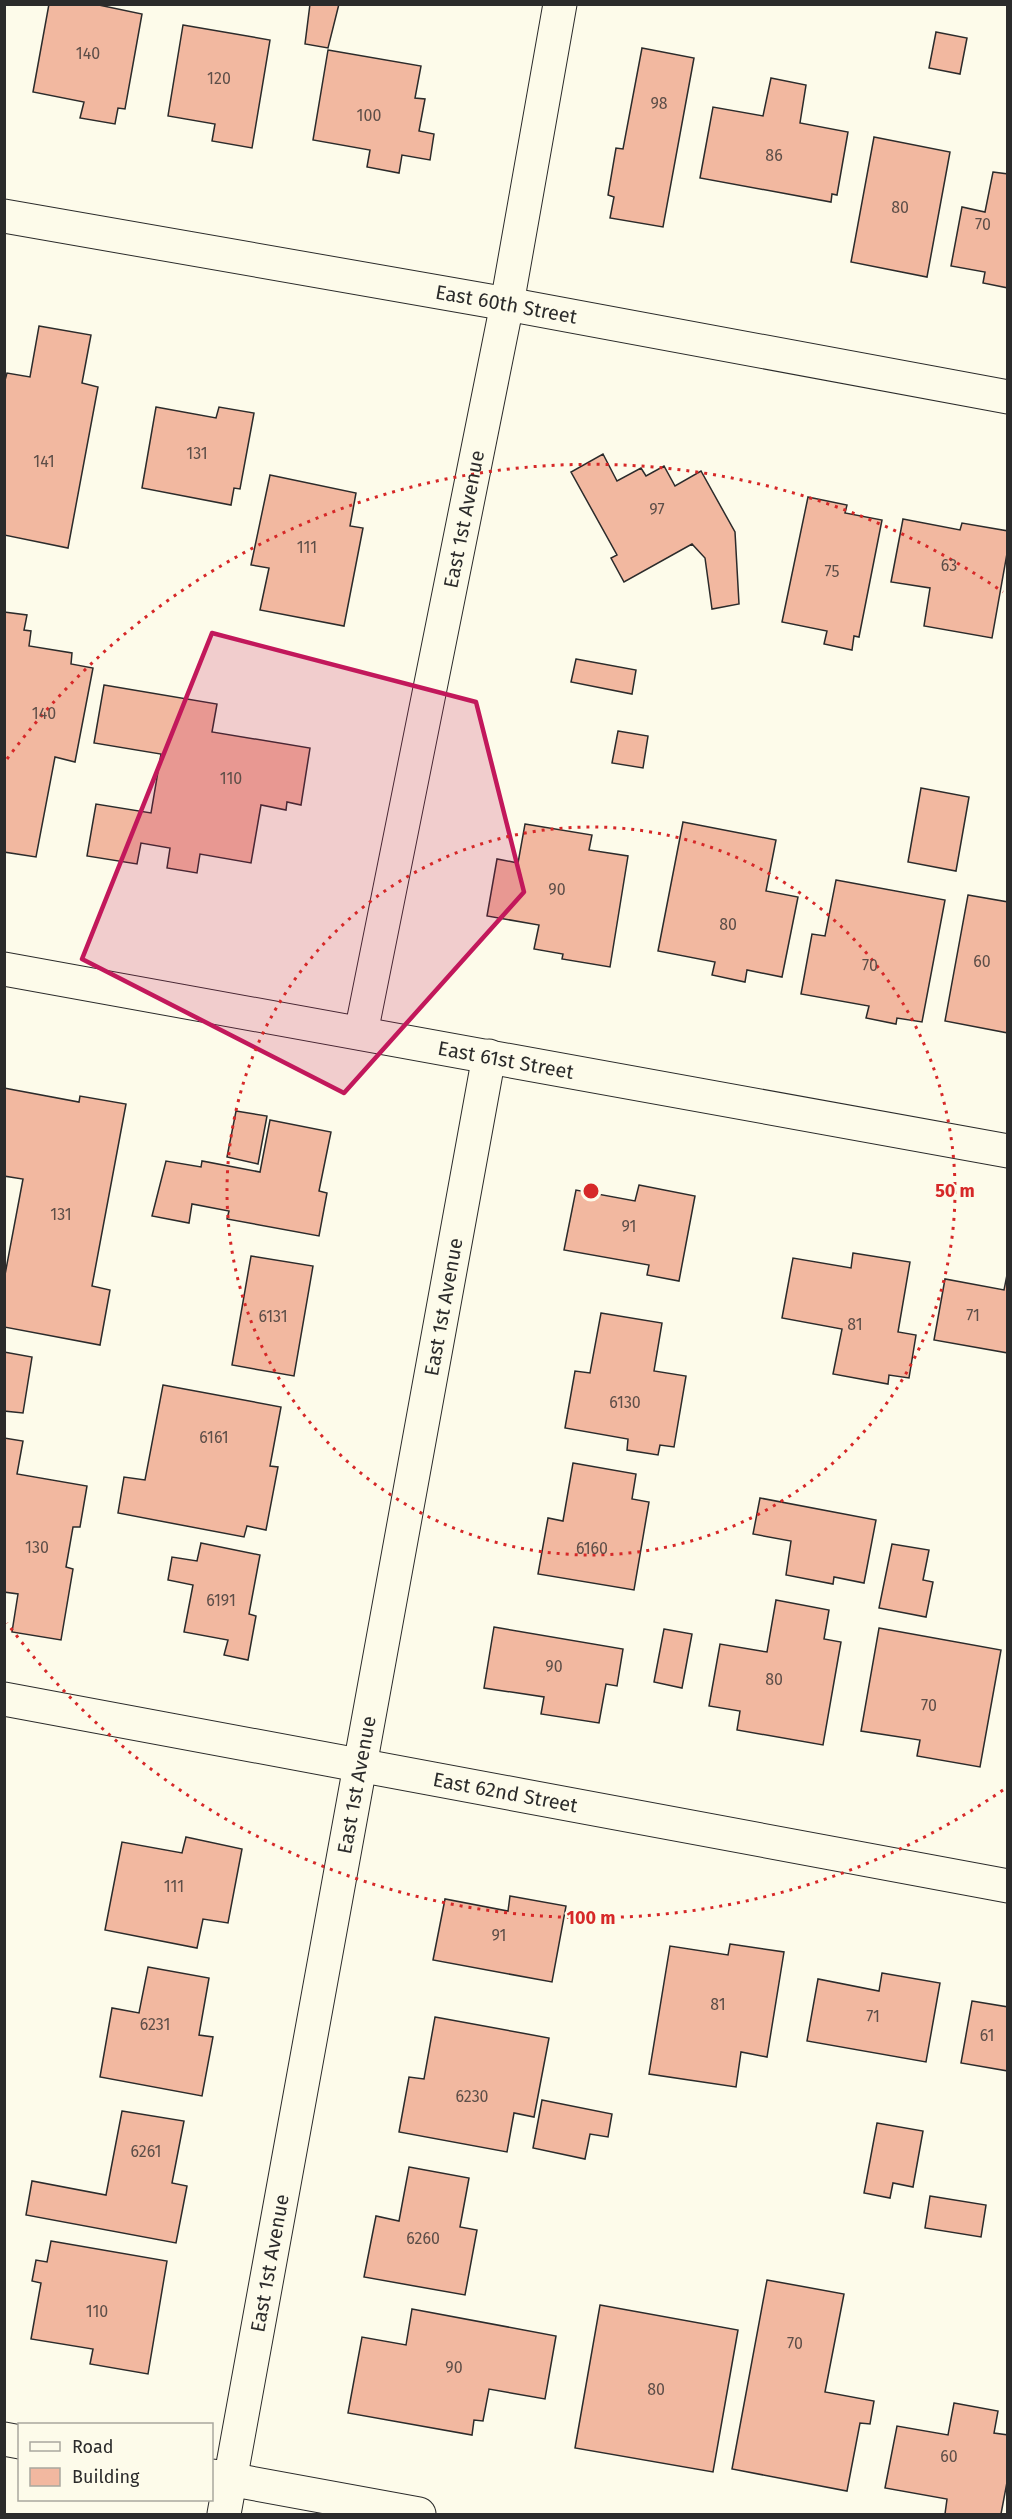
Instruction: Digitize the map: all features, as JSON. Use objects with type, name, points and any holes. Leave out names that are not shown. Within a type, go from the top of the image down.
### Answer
[{"type":"street","name":"East 1st Avenue","points":[[361,1033],[507,304],[560,4]]},
{"type":"street","name":"East 60th Street","points":[[4,216],[507,304],[1008,397]]},
{"type":"street","name":"East 61st Street","points":[[4,969],[1008,1151]]},
{"type":"street","name":"East 1st Avenue","points":[[224,2514],[221,2478],[360,1767],[489,1056]]},
{"type":"street","name":"East 62nd Street","points":[[4,1699],[1008,1886]]},
{"type":"street","points":[[221,2478],[419,2514]]},
{"type":"highlighted area","points":[[212,633],[476,702],[524,892],[344,1093],[82,959]]},
{"type":"building","points":[[49,4],[94,4],[142,14],[125,109],[118,108],[115,124],[80,118],[84,102],[33,92]]},
{"type":"building","points":[[310,4],[339,4],[328,48],[305,44]]},
{"type":"building","points":[[183,25],[270,40],[252,148],[212,141],[215,124],[168,116]]},
{"type":"building","points":[[936,32],[967,38],[960,74],[929,68]]},
{"type":"building","points":[[642,48],[694,58],[663,227],[610,218],[614,197],[608,195],[616,148],[623,149]]},
{"type":"building","points":[[328,50],[421,66],[415,98],[425,99],[419,131],[434,134],[430,160],[402,155],[399,173],[367,167],[370,150],[313,140]]},
{"type":"building","points":[[771,78],[806,85],[800,123],[848,132],[837,195],[832,194],[831,202],[700,178],[713,107],[763,116]]},
{"type":"building","points":[[874,137],[950,152],[927,277],[851,262]]},
{"type":"building","points":[[993,172],[1008,174],[1008,288],[983,283],[985,272],[951,266],[962,207],[985,212]]},
{"type":"building","points":[[39,326],[91,335],[82,383],[98,387],[68,548],[4,535],[4,384],[7,373],[30,377]]},
{"type":"building","points":[[156,407],[216,418],[219,407],[254,413],[240,489],[234,488],[231,505],[142,488]]},
{"type":"building","points":[[603,454],[617,481],[641,468],[646,476],[664,466],[675,486],[701,471],[735,532],[739,604],[712,609],[705,558],[692,544],[624,582],[611,558],[617,555],[571,472]]},
{"type":"building","points":[[270,475],[356,493],[350,526],[363,528],[344,626],[260,610],[269,568],[251,565]]},
{"type":"building","points":[[808,497],[847,505],[845,513],[882,520],[859,637],[854,636],[852,650],[824,644],[827,631],[782,622]]},
{"type":"building","points":[[903,519],[960,530],[962,523],[1008,531],[1008,548],[992,638],[924,626],[930,588],[891,582]]},
{"type":"building","points":[[4,612],[27,615],[24,630],[31,631],[29,646],[72,653],[71,664],[93,668],[75,762],[55,757],[36,857],[4,852]]},
{"type":"building","points":[[576,659],[636,670],[632,694],[571,682]]},
{"type":"building","points":[[104,685],[217,704],[212,732],[310,748],[301,805],[287,802],[286,810],[261,805],[251,863],[200,854],[197,873],[167,868],[170,848],[141,843],[137,864],[87,856],[96,804],[151,813],[161,754],[94,743]]},
{"type":"building","points":[[618,731],[648,736],[643,768],[612,763]]},
{"type":"building","points":[[921,788],[969,797],[956,871],[908,862]]},
{"type":"building","points":[[683,822],[776,840],[766,891],[798,897],[782,977],[747,970],[745,982],[712,975],[715,962],[658,951]]},
{"type":"building","points":[[525,824],[592,835],[589,850],[628,856],[610,967],[562,959],[563,954],[534,949],[539,925],[487,916],[497,859],[518,863]]},
{"type":"building","points":[[836,880],[945,900],[922,1022],[897,1018],[896,1024],[866,1018],[869,1006],[801,994],[812,934],[825,936]]},
{"type":"building","points":[[968,895],[1008,902],[1008,1033],[945,1021]]},
{"type":"building","points":[[4,1088],[79,1102],[80,1096],[126,1104],[92,1286],[110,1290],[100,1345],[4,1327],[4,1280],[23,1179],[4,1176]]},
{"type":"building","points":[[236,1111],[267,1116],[258,1164],[227,1157]]},
{"type":"building","points":[[270,1120],[331,1132],[319,1191],[327,1193],[319,1236],[227,1219],[229,1211],[192,1204],[189,1223],[152,1216],[166,1161],[201,1167],[202,1161],[260,1172]]},
{"type":"building","points":[[639,1185],[695,1196],[679,1281],[647,1275],[649,1265],[564,1250],[576,1190],[635,1201]]},
{"type":"building","points":[[853,1253],[910,1262],[898,1332],[916,1335],[909,1378],[889,1375],[888,1384],[833,1374],[842,1329],[782,1318],[793,1258],[851,1268]]},
{"type":"building","points":[[251,1256],[313,1266],[294,1376],[232,1365]]},
{"type":"building","points":[[1007,1275],[1008,1353],[934,1340],[945,1279],[1004,1290]]},
{"type":"building","points":[[601,1313],[662,1323],[654,1371],[686,1376],[674,1447],[660,1445],[658,1455],[627,1450],[628,1439],[565,1428],[575,1371],[590,1373]]},
{"type":"building","points":[[4,1352],[32,1357],[23,1413],[4,1411]]},
{"type":"building","points":[[163,1385],[281,1407],[270,1466],[278,1467],[266,1530],[247,1526],[244,1537],[118,1513],[124,1477],[145,1480]]},
{"type":"building","points":[[4,1438],[23,1441],[17,1474],[87,1486],[80,1527],[73,1527],[66,1567],[73,1569],[61,1640],[12,1632],[18,1594],[4,1592]]},
{"type":"building","points":[[573,1463],[636,1474],[632,1499],[649,1502],[634,1590],[538,1574],[548,1518],[563,1521]]},
{"type":"building","points":[[760,1498],[876,1520],[864,1583],[834,1577],[833,1584],[786,1575],[791,1541],[753,1534]]},
{"type":"building","points":[[201,1543],[260,1555],[249,1614],[256,1616],[248,1660],[224,1655],[228,1640],[184,1632],[193,1585],[168,1580],[172,1557],[197,1561]]},
{"type":"building","points":[[892,1544],[929,1550],[923,1580],[933,1582],[926,1617],[879,1608]]},
{"type":"building","points":[[776,1600],[829,1610],[824,1639],[841,1642],[823,1745],[737,1730],[740,1711],[709,1706],[720,1644],[767,1652]]},
{"type":"building","points":[[494,1627],[623,1649],[617,1686],[606,1684],[599,1723],[541,1714],[544,1697],[484,1688]]},
{"type":"building","points":[[879,1628],[1001,1650],[980,1767],[917,1756],[920,1740],[861,1731]]},
{"type":"building","points":[[664,1629],[692,1634],[682,1688],[654,1682]]},
{"type":"building","points":[[186,1837],[242,1849],[228,1923],[203,1919],[197,1948],[105,1930],[122,1842],[182,1853]]},
{"type":"building","points":[[510,1896],[566,1906],[552,1982],[433,1960],[445,1899],[508,1911]]},
{"type":"building","points":[[730,1944],[784,1952],[767,2057],[741,2052],[736,2087],[649,2074],[670,1946],[728,1955]]},
{"type":"building","points":[[148,1967],[209,1978],[199,2035],[213,2037],[202,2096],[100,2077],[112,2008],[139,2013]]},
{"type":"building","points":[[882,1973],[940,1983],[926,2062],[807,2041],[818,1979],[879,1991]]},
{"type":"building","points":[[972,2001],[1008,2007],[1008,2071],[961,2063]]},
{"type":"building","points":[[435,2017],[549,2038],[534,2117],[514,2113],[507,2152],[399,2132],[409,2077],[424,2079]]},
{"type":"building","points":[[542,2100],[612,2114],[608,2137],[590,2134],[585,2159],[533,2148]]},
{"type":"building","points":[[122,2111],[184,2121],[172,2183],[187,2186],[176,2243],[26,2215],[32,2181],[106,2195]]},
{"type":"building","points":[[877,2123],[923,2131],[913,2187],[893,2183],[890,2198],[864,2193]]},
{"type":"building","points":[[409,2167],[469,2178],[460,2227],[477,2230],[465,2295],[364,2277],[376,2216],[399,2221]]},
{"type":"building","points":[[930,2196],[986,2205],[981,2237],[925,2228]]},
{"type":"building","points":[[51,2241],[167,2261],[148,2374],[90,2364],[93,2349],[31,2339],[41,2283],[32,2281],[36,2260],[47,2262]]},
{"type":"building","points":[[767,2280],[844,2294],[825,2392],[874,2401],[870,2424],[860,2423],[847,2491],[732,2469]]},
{"type":"building","points":[[600,2305],[738,2330],[713,2472],[575,2448]]},
{"type":"building","points":[[412,2309],[556,2336],[545,2399],[489,2389],[483,2421],[474,2420],[472,2435],[348,2413],[362,2337],[406,2345]]},
{"type":"building","points":[[954,2403],[998,2411],[994,2433],[1008,2435],[1008,2477],[1001,2514],[945,2514],[947,2499],[885,2488],[897,2426],[948,2435]]}]
